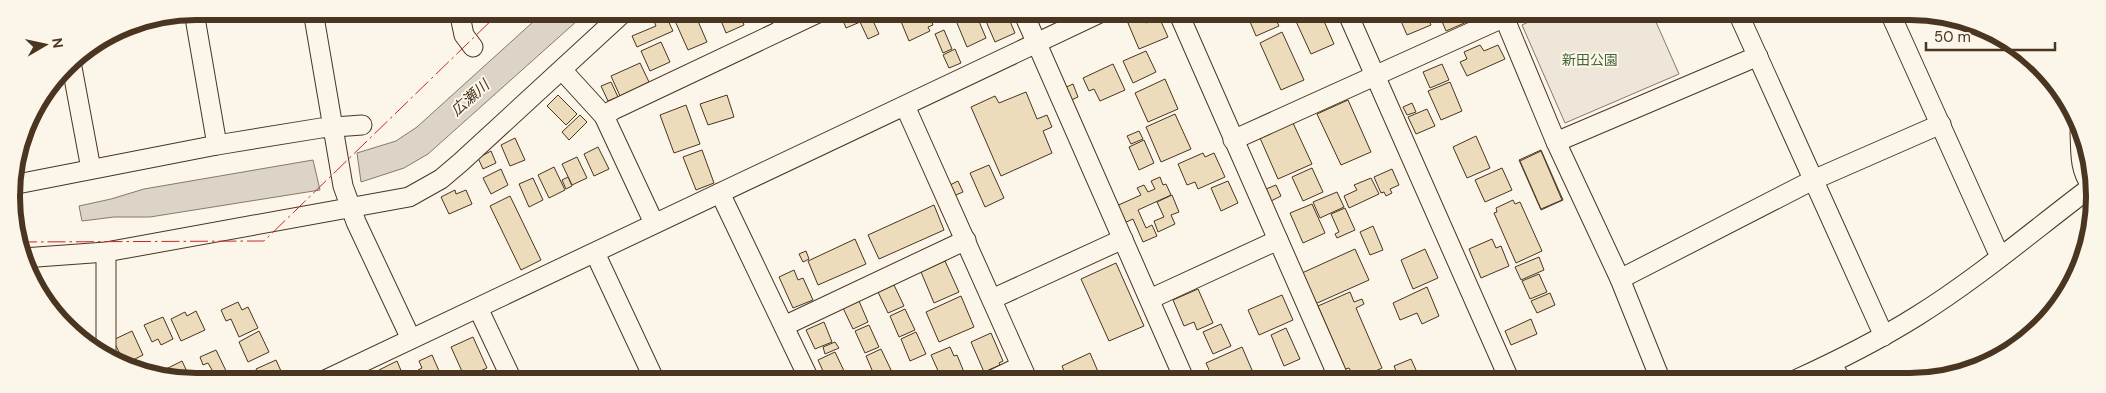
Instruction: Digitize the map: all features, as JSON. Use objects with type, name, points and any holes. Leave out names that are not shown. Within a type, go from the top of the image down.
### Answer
[{"type":"street","points":[[195,20],[218,145]]},
{"type":"street","points":[[315,20],[343,186],[350,209],[411,339]]},
{"type":"street","points":[[461,20],[464,35],[473,47]]},
{"type":"street","points":[[31,257],[106,252],[350,209],[409,196],[441,179],[615,20]]},
{"type":"street","points":[[604,116],[782,20]]},
{"type":"street","points":[[1027,20],[1182,373]]},
{"type":"street","points":[[359,373],[411,339],[1084,20]]},
{"type":"street","points":[[1181,20],[1336,373]]},
{"type":"street","points":[[1351,20],[1506,373]]},
{"type":"street","points":[[1233,140],[1494,20]]},
{"type":"street","points":[[1509,20],[1556,142],[1620,279],[1658,373]]},
{"type":"street","points":[[1741,20],[1884,336]]},
{"type":"street","points":[[1893,20],[2001,256]]},
{"type":"street","points":[[1556,142],[1758,56]]},
{"type":"street","points":[[562,70],[604,116],[654,223]]},
{"type":"street","points":[[73,71],[92,169]]},
{"type":"street","points":[[905,106],[1025,373]]},
{"type":"street","points":[[1620,279],[1813,180],[1941,124]]},
{"type":"street","points":[[20,183],[218,145],[321,128],[362,125]]},
{"type":"street","points":[[2081,156],[2084,176]]},
{"type":"street","points":[[1811,373],[1884,336],[1942,300],[2086,190]]},
{"type":"street","points":[[720,193],[806,373]]},
{"type":"street","points":[[992,299],[1123,239]]},
{"type":"street","points":[[784,326],[966,240]]},
{"type":"street","points":[[1150,299],[1278,240]]},
{"type":"street","points":[[106,252],[106,348]]},
{"type":"street","points":[[595,253],[652,373]]},
{"type":"street","points":[[478,308],[509,373]]},
{"type":"street","points":[[1831,364],[1837,373]]},
{"type":"green space","name":"新田公園","points":[[1533,20],[1655,20],[1679,74],[1565,123],[1522,25]]},
{"type":"water","name":"広瀬川","points":[[535,20],[578,20],[428,154],[404,168],[361,182],[357,153],[396,141],[417,127]]},
{"type":"water","points":[[313,160],[320,190],[150,217],[114,217],[82,221],[79,206],[144,189]]},
{"type":"building","points":[[653,20],[668,20],[673,31],[637,47],[632,36],[656,26]]},
{"type":"building","points":[[675,20],[697,20],[707,42],[688,50]]},
{"type":"building","points":[[721,20],[742,20],[744,25],[726,33]]},
{"type":"building","points":[[843,20],[873,20],[879,34],[868,39],[860,22],[846,28]]},
{"type":"building","points":[[900,20],[931,20],[933,25],[928,27],[930,31],[909,41]]},
{"type":"building","points":[[956,20],[978,20],[986,38],[967,47]]},
{"type":"building","points":[[985,20],[1009,20],[1015,33],[995,42]]},
{"type":"building","points":[[1135,20],[1144,20],[1146,23],[1152,20],[1160,20],[1168,37],[1139,49],[1128,23]]},
{"type":"building","points":[[1249,20],[1276,20],[1279,26],[1256,36]]},
{"type":"building","points":[[1295,20],[1324,20],[1334,44],[1311,54]]},
{"type":"building","points":[[1400,20],[1429,20],[1431,25],[1407,35]]},
{"type":"building","points":[[1441,20],[1469,20],[1469,21],[1446,31]]},
{"type":"building","points":[[944,30],[952,49],[943,53],[935,34]]},
{"type":"building","points":[[1282,32],[1304,80],[1281,90],[1260,43]]},
{"type":"building","points":[[661,42],[670,62],[650,71],[641,51]]},
{"type":"building","points":[[1480,45],[1484,51],[1498,45],[1505,59],[1467,76],[1460,62],[1467,59],[1464,52]]},
{"type":"building","points":[[955,49],[961,63],[949,68],[943,55]]},
{"type":"building","points":[[1146,51],[1156,72],[1133,83],[1123,61]]},
{"type":"building","points":[[640,63],[649,82],[620,96],[611,76]]},
{"type":"building","points":[[1113,64],[1125,90],[1100,101],[1094,89],[1089,91],[1083,78]]},
{"type":"building","points":[[1442,64],[1449,80],[1430,88],[1423,72]]},
{"type":"building","points":[[1165,79],[1178,109],[1148,122],[1135,93]]},
{"type":"building","points":[[611,82],[618,97],[608,101],[601,86]]},
{"type":"building","points":[[1450,82],[1462,111],[1441,120],[1428,91]]},
{"type":"building","points":[[1073,84],[1078,97],[1067,102],[1062,89]]},
{"type":"building","points":[[1026,92],[1037,119],[1047,115],[1052,127],[1043,131],[1052,153],[1001,176],[971,107],[995,96],[999,103]]},
{"type":"building","points":[[558,95],[577,114],[566,125],[547,106]]},
{"type":"building","points":[[727,95],[734,117],[708,125],[700,104]]},
{"type":"building","points":[[1348,100],[1371,152],[1341,165],[1317,114]]},
{"type":"building","points":[[1412,103],[1416,112],[1407,115],[1403,107]]},
{"type":"building","points":[[686,105],[700,144],[674,153],[660,115]]},
{"type":"building","points":[[1427,109],[1435,126],[1416,134],[1408,117]]},
{"type":"building","points":[[1175,114],[1191,149],[1161,162],[1146,127]]},
{"type":"building","points":[[580,115],[587,122],[569,140],[562,132]]},
{"type":"building","points":[[1293,123],[1312,164],[1278,179],[1260,138]]},
{"type":"building","points":[[1139,131],[1143,139],[1131,144],[1127,136]]},
{"type":"building","points":[[1476,136],[1490,168],[1467,178],[1453,147]]},
{"type":"building","points":[[515,138],[525,160],[510,166],[501,145]]},
{"type":"building","points":[[1144,140],[1154,163],[1139,170],[1129,147]]},
{"type":"building","points":[[598,147],[609,169],[594,176],[584,154]]},
{"type":"building","points":[[702,150],[714,183],[696,190],[683,157]]},
{"type":"building","points":[[1541,150],[1563,200],[1541,210],[1519,160]]},
{"type":"building","points":[[491,151],[496,163],[483,169],[478,158]]},
{"type":"building","points":[[1541,151],[1562,200],[1541,209],[1520,161]]},
{"type":"building","points":[[1203,153],[1205,157],[1214,153],[1225,177],[1198,189],[1195,182],[1187,185],[1178,164]]},
{"type":"building","points":[[577,157],[587,178],[572,185],[562,164]]},
{"type":"building","points":[[989,165],[1004,198],[985,207],[970,173]]},
{"type":"building","points":[[554,167],[565,190],[549,198],[538,175]]},
{"type":"building","points":[[1312,168],[1323,192],[1303,201],[1292,177]]},
{"type":"building","points":[[1502,168],[1512,190],[1485,202],[1475,180]]},
{"type":"building","points":[[501,169],[508,185],[491,194],[483,178]]},
{"type":"building","points":[[1392,169],[1399,185],[1390,189],[1392,193],[1386,196],[1384,192],[1381,193],[1374,177]]},
{"type":"building","points":[[568,177],[572,186],[566,189],[562,180]]},
{"type":"building","points":[[1160,177],[1163,185],[1166,184],[1171,195],[1138,210],[1146,228],[1152,225],[1157,236],[1143,242],[1133,219],[1122,224],[1114,207],[1141,195],[1137,188],[1144,185],[1148,192],[1155,189],[1151,181]]},
{"type":"building","points":[[533,178],[543,200],[529,207],[519,184]]},
{"type":"building","points":[[1371,178],[1379,194],[1349,208],[1344,196],[1357,190],[1354,185]]},
{"type":"building","points":[[958,181],[963,192],[951,197],[946,187]]},
{"type":"building","points":[[1228,181],[1238,203],[1221,211],[1211,188]]},
{"type":"building","points":[[1276,185],[1281,196],[1271,201],[1266,189]]},
{"type":"building","points":[[455,190],[456,194],[466,190],[472,204],[449,214],[441,197]]},
{"type":"building","points":[[1337,192],[1344,207],[1320,218],[1313,202]]},
{"type":"building","points":[[1172,195],[1179,212],[1171,215],[1175,224],[1158,232],[1154,221],[1164,217],[1157,202]]},
{"type":"building","points":[[510,196],[541,260],[521,270],[490,206]]},
{"type":"building","points":[[1513,200],[1515,204],[1520,202],[1542,251],[1516,263],[1494,213],[1497,212],[1496,208]]},
{"type":"building","points":[[1312,204],[1325,233],[1303,243],[1290,213]]},
{"type":"building","points":[[934,205],[944,230],[879,259],[868,235]]},
{"type":"building","points":[[1345,208],[1355,230],[1337,238],[1335,234],[1339,232],[1331,214]]},
{"type":"building","points":[[1373,226],[1383,250],[1370,255],[1360,232]]},
{"type":"building","points":[[855,239],[866,264],[818,285],[808,261]]},
{"type":"building","points":[[1492,239],[1496,248],[1501,246],[1509,266],[1481,278],[1469,249]]},
{"type":"building","points":[[1355,249],[1369,280],[1315,304],[1302,273]]},
{"type":"building","points":[[1425,249],[1438,278],[1413,289],[1401,260]]},
{"type":"building","points":[[806,251],[809,259],[803,262],[799,254]]},
{"type":"building","points":[[1539,257],[1544,270],[1521,280],[1515,267]]},
{"type":"building","points":[[945,261],[959,292],[934,303],[921,272]]},
{"type":"building","points":[[1116,263],[1144,326],[1109,341],[1081,279]]},
{"type":"building","points":[[794,270],[798,280],[803,278],[813,300],[793,308],[779,277]]},
{"type":"building","points":[[1539,274],[1547,292],[1530,299],[1522,281]]},
{"type":"building","points":[[894,285],[904,306],[888,313],[878,292]]},
{"type":"building","points":[[1427,287],[1439,316],[1422,324],[1417,313],[1400,320],[1393,303]]},
{"type":"building","points":[[1198,289],[1213,323],[1197,330],[1194,322],[1184,326],[1173,300]]},
{"type":"building","points":[[1350,292],[1354,302],[1362,299],[1364,304],[1356,308],[1382,368],[1371,373],[1352,373],[1349,368],[1345,369],[1318,306]]},
{"type":"building","points":[[1550,293],[1555,305],[1537,313],[1531,301]]},
{"type":"building","points":[[1282,295],[1293,320],[1259,335],[1248,310]]},
{"type":"building","points":[[961,296],[974,327],[939,342],[926,312]]},
{"type":"building","points":[[859,301],[868,322],[853,329],[843,308]]},
{"type":"building","points":[[238,302],[242,310],[248,307],[258,328],[239,337],[231,319],[226,321],[221,310]]},
{"type":"building","points":[[905,309],[915,330],[899,337],[890,316]]},
{"type":"building","points":[[196,311],[205,330],[181,341],[171,319],[185,312],[187,316]]},
{"type":"building","points":[[163,317],[173,339],[161,345],[158,339],[152,342],[144,325]]},
{"type":"building","points":[[1531,319],[1537,334],[1511,345],[1505,331]]},
{"type":"building","points":[[824,322],[832,342],[815,349],[806,330]]},
{"type":"building","points":[[1221,324],[1231,346],[1213,354],[1203,332]]},
{"type":"building","points":[[869,325],[879,347],[865,353],[855,331]]},
{"type":"building","points":[[1286,328],[1300,359],[1284,366],[1271,335]]},
{"type":"building","points":[[132,331],[143,355],[131,361],[121,356],[113,340]]},
{"type":"building","points":[[259,331],[269,352],[248,362],[239,342]]},
{"type":"building","points":[[916,332],[926,354],[910,361],[901,339]]},
{"type":"building","points":[[991,333],[1003,361],[999,363],[1000,365],[984,372],[971,342]]},
{"type":"building","points":[[473,337],[487,368],[476,373],[463,373],[451,347]]},
{"type":"building","points":[[835,342],[839,348],[825,354],[823,347]]},
{"type":"building","points":[[950,347],[954,356],[957,355],[964,373],[939,373],[931,355]]},
{"type":"building","points":[[1242,347],[1253,373],[1210,373],[1206,363]]},
{"type":"building","points":[[881,349],[891,370],[884,373],[873,373],[866,356]]},
{"type":"building","points":[[216,350],[227,373],[207,373],[212,370],[208,363],[203,365],[200,357]]},
{"type":"building","points":[[835,352],[845,373],[824,373],[818,360]]},
{"type":"building","points":[[1090,353],[1099,373],[1065,373],[1062,366]]},
{"type":"building","points":[[432,355],[440,373],[420,373],[418,370],[422,368],[419,361]]},
{"type":"building","points":[[1411,359],[1417,373],[1397,373],[1394,366]]},
{"type":"building","points":[[276,360],[282,373],[258,373],[256,369]]},
{"type":"building","points":[[182,361],[188,373],[185,373],[164,370]]},
{"type":"building","points":[[397,361],[402,373],[380,373],[379,370]]},
{"type":"power","points":[[26,242],[264,241],[492,20]]}]
